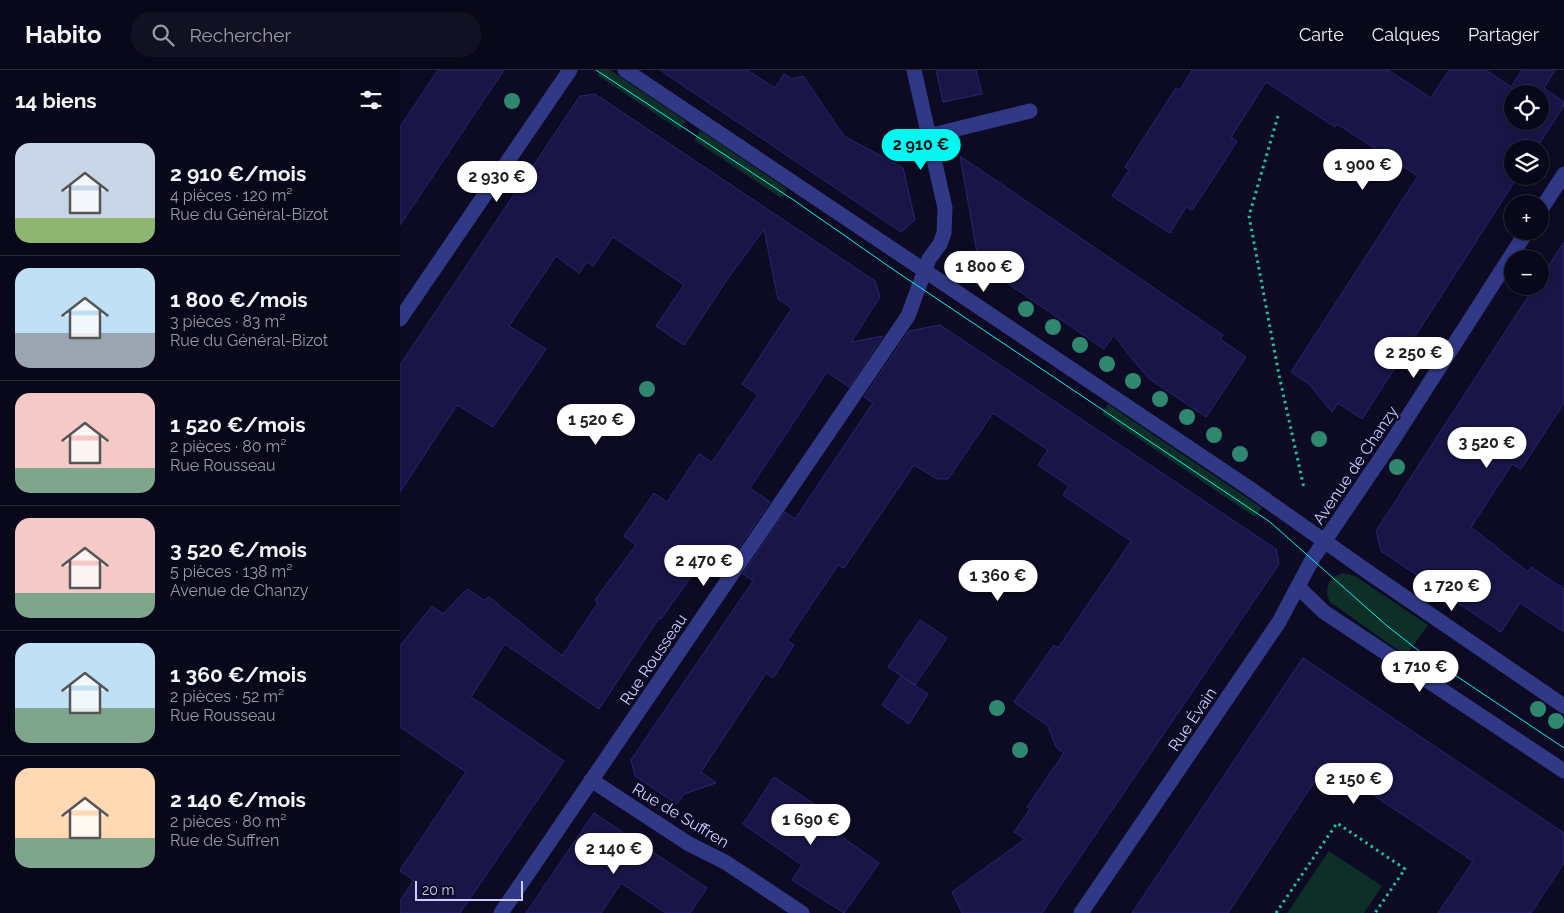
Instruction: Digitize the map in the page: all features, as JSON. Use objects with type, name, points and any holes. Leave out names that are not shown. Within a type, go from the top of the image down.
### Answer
[{"type":"street","points":[[400,319],[570,70]]},
{"type":"street","points":[[625,70],[1249,488],[1378,580],[1564,706]]},
{"type":"street","name":"Rue Rousseau","points":[[501,913],[908,316],[924,270],[929,259],[940,244],[944,233],[945,208],[914,70]]},
{"type":"street","points":[[928,136],[1030,111]]},
{"type":"street","points":[[1549,197],[1564,174]]},
{"type":"street","name":"Avenue de Chanzy","points":[[1325,541],[1391,443],[1521,240]]},
{"type":"street","name":"Rue Évain","points":[[1081,913],[1279,622],[1313,558],[1325,541]]},
{"type":"street","points":[[1298,586],[1324,612],[1564,771]]},
{"type":"street","name":"Rue de Suffren","points":[[591,780],[689,844],[725,862],[802,913]]},
{"type":"path","points":[[1278,116],[1249,216],[1279,375],[1304,488]]},
{"type":"path","points":[[1276,913],[1338,823],[1405,869],[1375,913]]},
{"type":"green space","points":[[600,70],[610,70],[686,121],[680,130],[597,75]]},
{"type":"green space","points":[[700,130],[787,189],[781,198],[694,140]]},
{"type":"green space","points":[[1108,404],[1262,508],[1255,517],[1102,414]]},
{"type":"green space","points":[[1343,573],[1355,576],[1428,625],[1406,656],[1330,602],[1327,588],[1334,577]]},
{"type":"green space","points":[[1329,851],[1382,886],[1364,913],[1287,913]]},
{"type":"building","points":[[438,70],[504,70],[400,225],[400,127]]},
{"type":"building","points":[[660,70],[747,70],[775,88],[784,74],[792,79],[803,76],[844,136],[903,168],[915,220],[901,232]]},
{"type":"building","points":[[936,70],[976,70],[982,94],[943,102]]},
{"type":"building","points":[[1192,70],[1388,70],[1431,98],[1449,70],[1486,70],[1508,85],[1504,85],[1504,130],[1548,130],[1542,140],[1504,140],[1504,185],[1512,185],[1504,195],[1504,198],[1362,419],[1338,403],[1332,412],[1309,384],[1291,372],[1418,176],[1337,124],[1335,127],[1266,82],[1231,137],[1237,141],[1192,210],[1186,207],[1170,233],[1112,196],[1129,170],[1125,167],[1176,88],[1180,90]]},
{"type":"building","points":[[1522,70],[1555,70],[1546,85],[1512,85]]},
{"type":"building","points":[[1549,92],[1564,102],[1549,129]]},
{"type":"building","points":[[595,94],[875,281],[880,297],[851,342],[883,336],[849,387],[827,372],[750,488],[770,502],[728,564],[709,551],[661,619],[659,618],[599,709],[505,644],[471,697],[564,761],[460,913],[400,913],[400,901],[414,880],[400,870],[466,772],[400,727],[400,646],[432,606],[443,614],[467,589],[484,600],[489,597],[562,656],[598,603],[595,600],[636,545],[624,536],[654,493],[667,502],[699,454],[712,462],[758,395],[742,384],[792,308],[778,299],[764,229],[724,284],[684,345],[656,326],[684,285],[613,237],[593,266],[587,262],[579,273],[556,256],[509,326],[546,349],[493,427],[457,405],[400,492],[400,365],[580,96]]},
{"type":"building","points":[[960,156],[1223,335],[1220,339],[1246,357],[1206,417],[1151,380],[1114,335],[1104,349],[979,264]]},
{"type":"building","points":[[1564,242],[1564,403],[1521,469],[1512,464],[1471,527],[1528,572],[1531,567],[1564,589],[1564,632],[1520,603],[1501,632],[1381,551],[1376,531],[1529,295],[1549,295],[1549,265]]},
{"type":"building","points":[[940,325],[1276,549],[1279,564],[1042,913],[962,913],[952,892],[1025,839],[1014,832],[1030,809],[1027,807],[1064,753],[1056,747],[1048,726],[1014,702],[1054,645],[1058,648],[1132,540],[1063,495],[1069,486],[1038,465],[1048,450],[993,413],[948,479],[937,479],[914,465],[844,568],[838,565],[787,641],[794,645],[773,678],[766,673],[701,772],[716,783],[684,794],[677,804],[635,776],[631,760],[753,581],[743,574],[785,512],[795,519],[873,403],[864,397],[909,331]]},
{"type":"building","points":[[920,620],[947,638],[915,685],[888,667]]},
{"type":"building","points":[[1303,658],[1564,833],[1564,863],[1531,913],[1438,913],[1473,861],[1326,764],[1228,913],[1132,913]]},
{"type":"building","points":[[901,676],[928,694],[909,724],[882,705]]},
{"type":"building","points":[[774,777],[814,804],[802,809],[879,863],[844,913],[792,880],[802,865],[743,824]]},
{"type":"building","points":[[594,813],[707,888],[690,913],[666,913],[621,883],[601,913],[526,913]]},
{"type":"tram line","points":[[596,70],[795,201],[894,270],[1270,522],[1386,625],[1419,651],[1564,748]]}]
